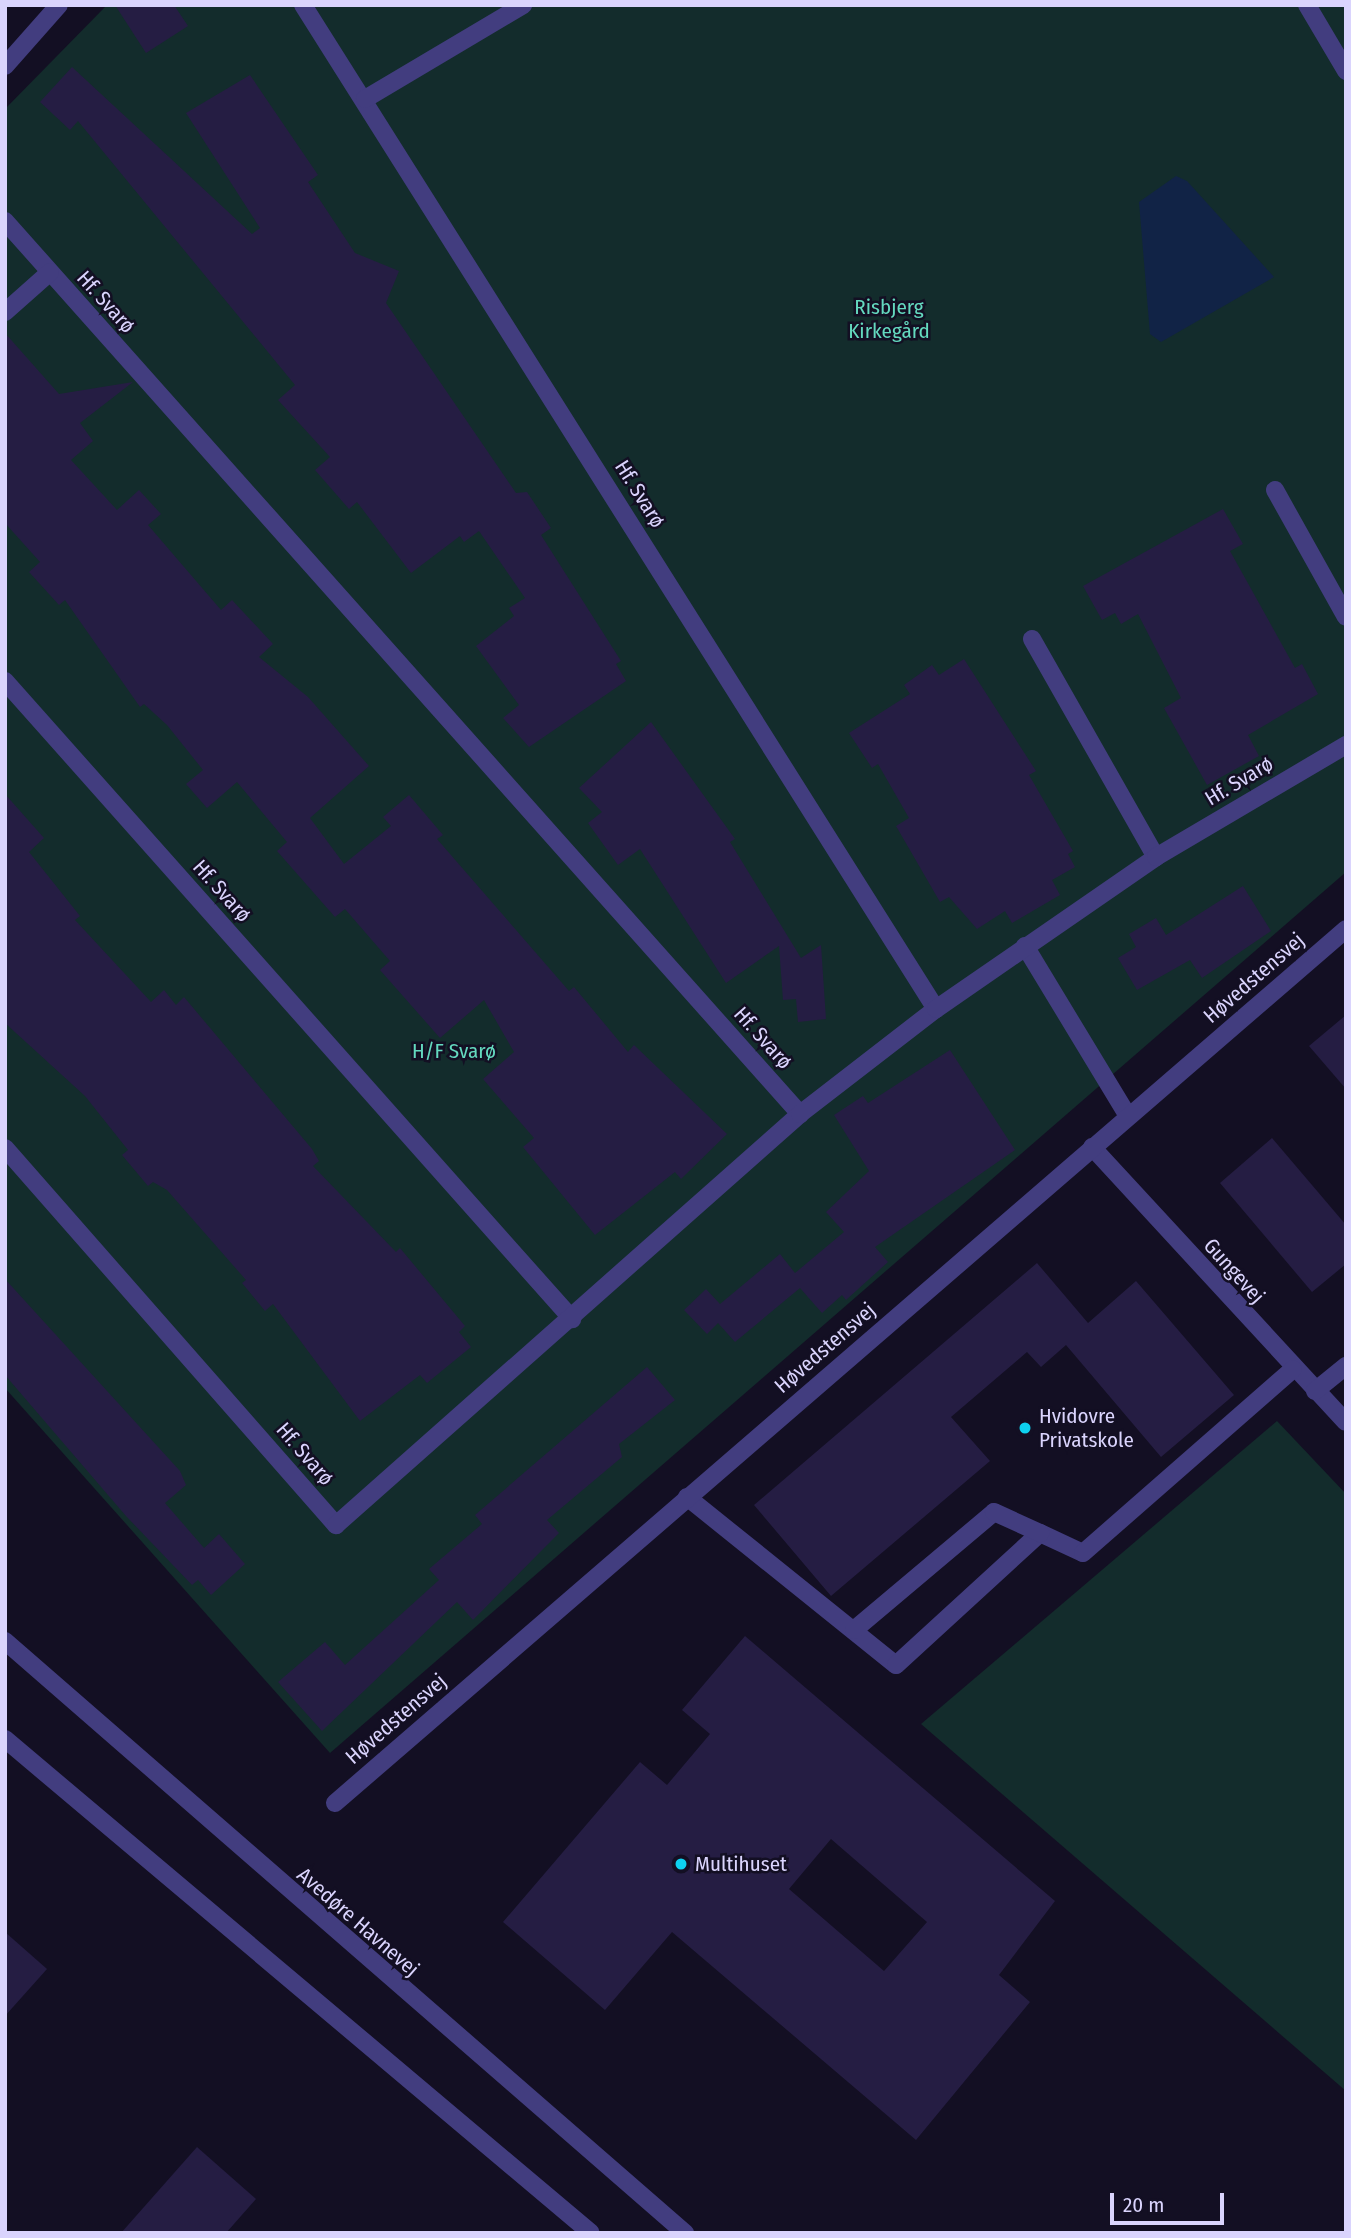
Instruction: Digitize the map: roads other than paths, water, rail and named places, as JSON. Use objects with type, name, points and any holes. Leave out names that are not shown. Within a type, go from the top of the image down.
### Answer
[{"type":"street","name":"Hf. Svarø","points":[[303,5],[365,99],[936,1009]]},
{"type":"street","points":[[365,99],[523,5]]},
{"type":"street","points":[[1307,5],[1346,71]]},
{"type":"street","points":[[5,66],[48,9]]},
{"type":"street","name":"Hf. Svarø","points":[[5,221],[800,1114]]},
{"type":"street","name":"Hf. Svarø","points":[[5,312],[50,272]]},
{"type":"street","points":[[1275,490],[1346,617]]},
{"type":"street","points":[[1032,639],[1156,857]]},
{"type":"street","name":"Hf. Svarø","points":[[5,681],[572,1319]]},
{"type":"street","name":"Hf. Svarø","points":[[5,1148],[336,1525],[572,1319],[800,1114],[936,1009],[1156,857],[1346,745]]},
{"type":"street","name":"Høvedstensvej","points":[[335,1803],[1346,929]]},
{"type":"street","points":[[1025,946],[1128,1116]]},
{"type":"street","name":"Gungevej","points":[[1092,1147],[1293,1368],[1346,1422]]},
{"type":"street","points":[[1315,1391],[1346,1366]]},
{"type":"street","points":[[854,1630],[993,1512],[1083,1553],[1293,1368]]},
{"type":"street","points":[[687,1497],[896,1665],[1040,1533]]},
{"type":"street","name":"Avedøre Havnevej","points":[[5,1642],[685,2233]]},
{"type":"street","points":[[5,1739],[591,2233]]},
{"type":"water","points":[[1176,176],[1187,181],[1274,277],[1161,342],[1150,334],[1139,202]]},
{"type":"place","name":"Hvidovre Privatskole","points":[[1025,1428]]},
{"type":"place","name":"Multihuset","points":[[681,1864]]},
{"type":"park label","name":"Risbjerg Kirkegård","points":[[889,319]]},
{"type":"park label","name":"H/F Svarø","points":[[454,1051]]}]
